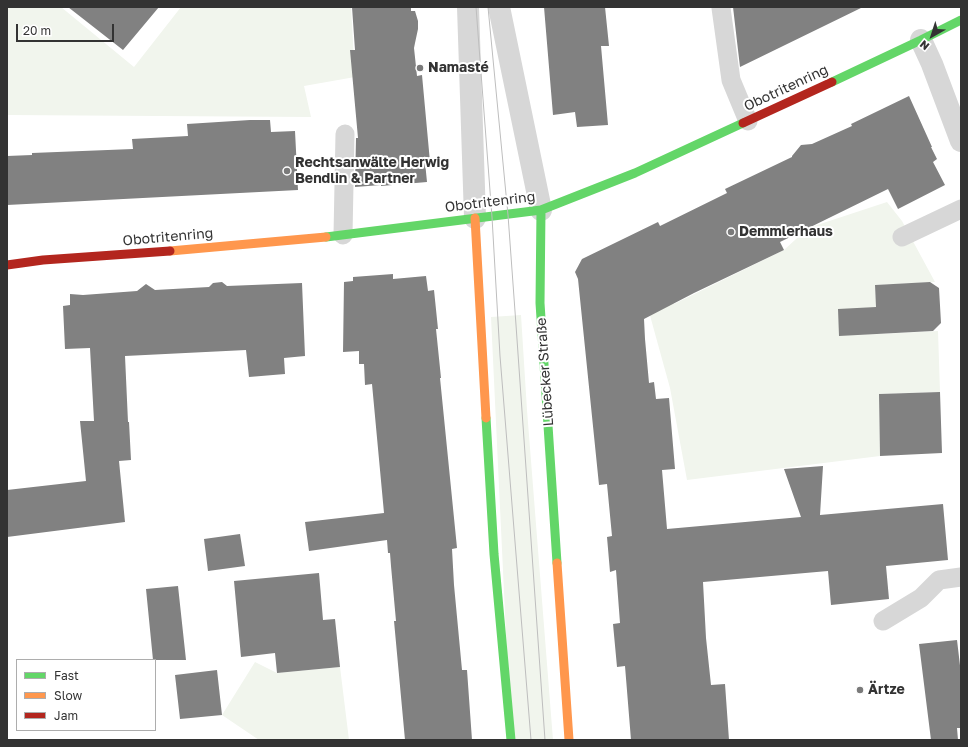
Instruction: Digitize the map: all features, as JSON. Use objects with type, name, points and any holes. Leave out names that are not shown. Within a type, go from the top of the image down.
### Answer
[{"type":"street","points":[[468,7],[475,218],[494,554],[511,740]]},
{"type":"street","name":"Lübecker Straße","points":[[499,7],[541,210],[540,303],[569,740]]},
{"type":"street","name":"Obotritenring","points":[[7,265],[43,260],[173,251],[343,235],[541,210],[593,188],[635,173],[961,20]]},
{"type":"street","points":[[921,40],[932,64],[961,141]]},
{"type":"lane","points":[[721,8],[731,80],[748,121]]},
{"type":"lane","points":[[343,235],[345,134]]},
{"type":"lane","points":[[902,237],[961,209]]},
{"type":"lane","points":[[883,621],[921,598],[939,580],[961,577]]},
{"type":"shaded area","points":[[7,7],[61,7],[134,67],[181,7],[351,7],[355,77],[304,86],[311,117],[7,115]]},
{"type":"shaded area","points":[[887,202],[902,221],[935,282],[875,285],[878,334],[938,331],[940,392],[879,394],[880,456],[687,480],[670,388],[638,272],[654,264],[674,304],[784,250],[808,228]]},
{"type":"shaded area","points":[[521,315],[553,740],[511,740],[491,317]]},
{"type":"shaded area","points":[[255,662],[277,673],[340,667],[349,740],[259,740],[222,715]]},
{"type":"building","points":[[68,7],[159,7],[123,50]]},
{"type":"building","points":[[352,7],[411,7],[411,11],[415,11],[418,21],[418,29],[414,48],[417,76],[422,75],[430,162],[425,162],[427,182],[355,187],[356,138],[358,138],[350,50],[355,50]]},
{"type":"building","points":[[544,7],[605,7],[609,46],[601,46],[608,125],[577,127],[575,112],[553,115]]},
{"type":"building","points":[[733,7],[863,7],[740,67]]},
{"type":"building","points":[[909,96],[937,159],[933,162],[945,185],[898,209],[888,189],[780,242],[784,250],[694,293],[644,319],[645,339],[649,383],[654,382],[656,399],[669,398],[675,469],[662,470],[667,529],[801,517],[784,469],[823,466],[820,515],[943,504],[948,560],[886,566],[889,599],[831,605],[828,571],[703,582],[706,638],[711,685],[725,684],[729,740],[631,740],[625,666],[617,667],[613,624],[620,623],[616,570],[610,572],[607,537],[612,536],[607,484],[599,485],[578,279],[575,272],[582,259],[658,222],[660,226],[727,193],[725,189],[792,157],[801,145],[812,144],[852,126],[851,124]]},
{"type":"building","points":[[270,120],[271,132],[295,131],[298,190],[7,205],[7,156],[32,155],[32,153],[133,149],[132,139],[188,136],[187,124]]},
{"type":"building","points":[[393,274],[393,279],[426,276],[428,291],[434,290],[438,329],[436,329],[440,378],[457,548],[452,549],[454,585],[462,670],[467,670],[472,740],[405,740],[394,621],[396,621],[390,553],[388,553],[387,540],[309,551],[305,522],[384,513],[372,384],[365,385],[364,364],[359,364],[359,351],[343,352],[344,282],[353,281],[353,277]]},
{"type":"building","points":[[222,282],[227,286],[302,283],[305,356],[284,358],[285,374],[249,377],[246,350],[125,356],[131,460],[119,461],[125,522],[7,537],[7,490],[86,481],[80,421],[94,421],[90,348],[65,349],[63,306],[70,305],[70,294],[83,295],[137,291],[146,284],[155,290],[209,287],[213,283]]},
{"type":"building","points":[[930,282],[939,288],[941,323],[933,331],[839,336],[838,309],[876,307],[875,285]]},
{"type":"building","points":[[940,392],[942,453],[880,456],[879,394]]},
{"type":"building","points":[[240,534],[245,566],[208,571],[204,539]]},
{"type":"building","points":[[319,573],[323,620],[335,619],[340,667],[277,673],[275,653],[241,657],[234,581]]},
{"type":"building","points":[[178,586],[186,660],[153,659],[146,589]]},
{"type":"building","points":[[957,640],[961,674],[961,728],[957,728],[958,740],[931,740],[919,644]]},
{"type":"building","points":[[217,670],[222,715],[180,719],[175,675]]},
{"type":"tram line","points":[[476,7],[492,217],[500,356],[531,740]]},
{"type":"tram line","points":[[488,7],[508,215],[545,740]]},
{"type":"traffic: fast","points":[[832,82],[961,20]]},
{"type":"traffic: fast","points":[[326,237],[541,210],[635,173],[743,123]]},
{"type":"traffic: fast","points":[[541,210],[540,303],[557,563]]},
{"type":"traffic: fast","points":[[486,418],[494,554],[511,740]]},
{"type":"traffic: slow","points":[[475,218],[486,418]]},
{"type":"traffic: slow","points":[[170,251],[326,237]]},
{"type":"traffic: slow","points":[[557,563],[569,740]]},
{"type":"traffic: jam","points":[[743,123],[832,82]]},
{"type":"traffic: jam","points":[[7,265],[43,260],[170,251]]},
{"type":"place","name":"Namasté","points":[[420,68]]},
{"type":"place","name":"Rechtsanwälte Herwig Bendlin & Partner","points":[[287,171]]},
{"type":"place","name":"Demmlerhaus","points":[[731,232]]},
{"type":"place","name":"Ärtze","points":[[860,690]]}]
